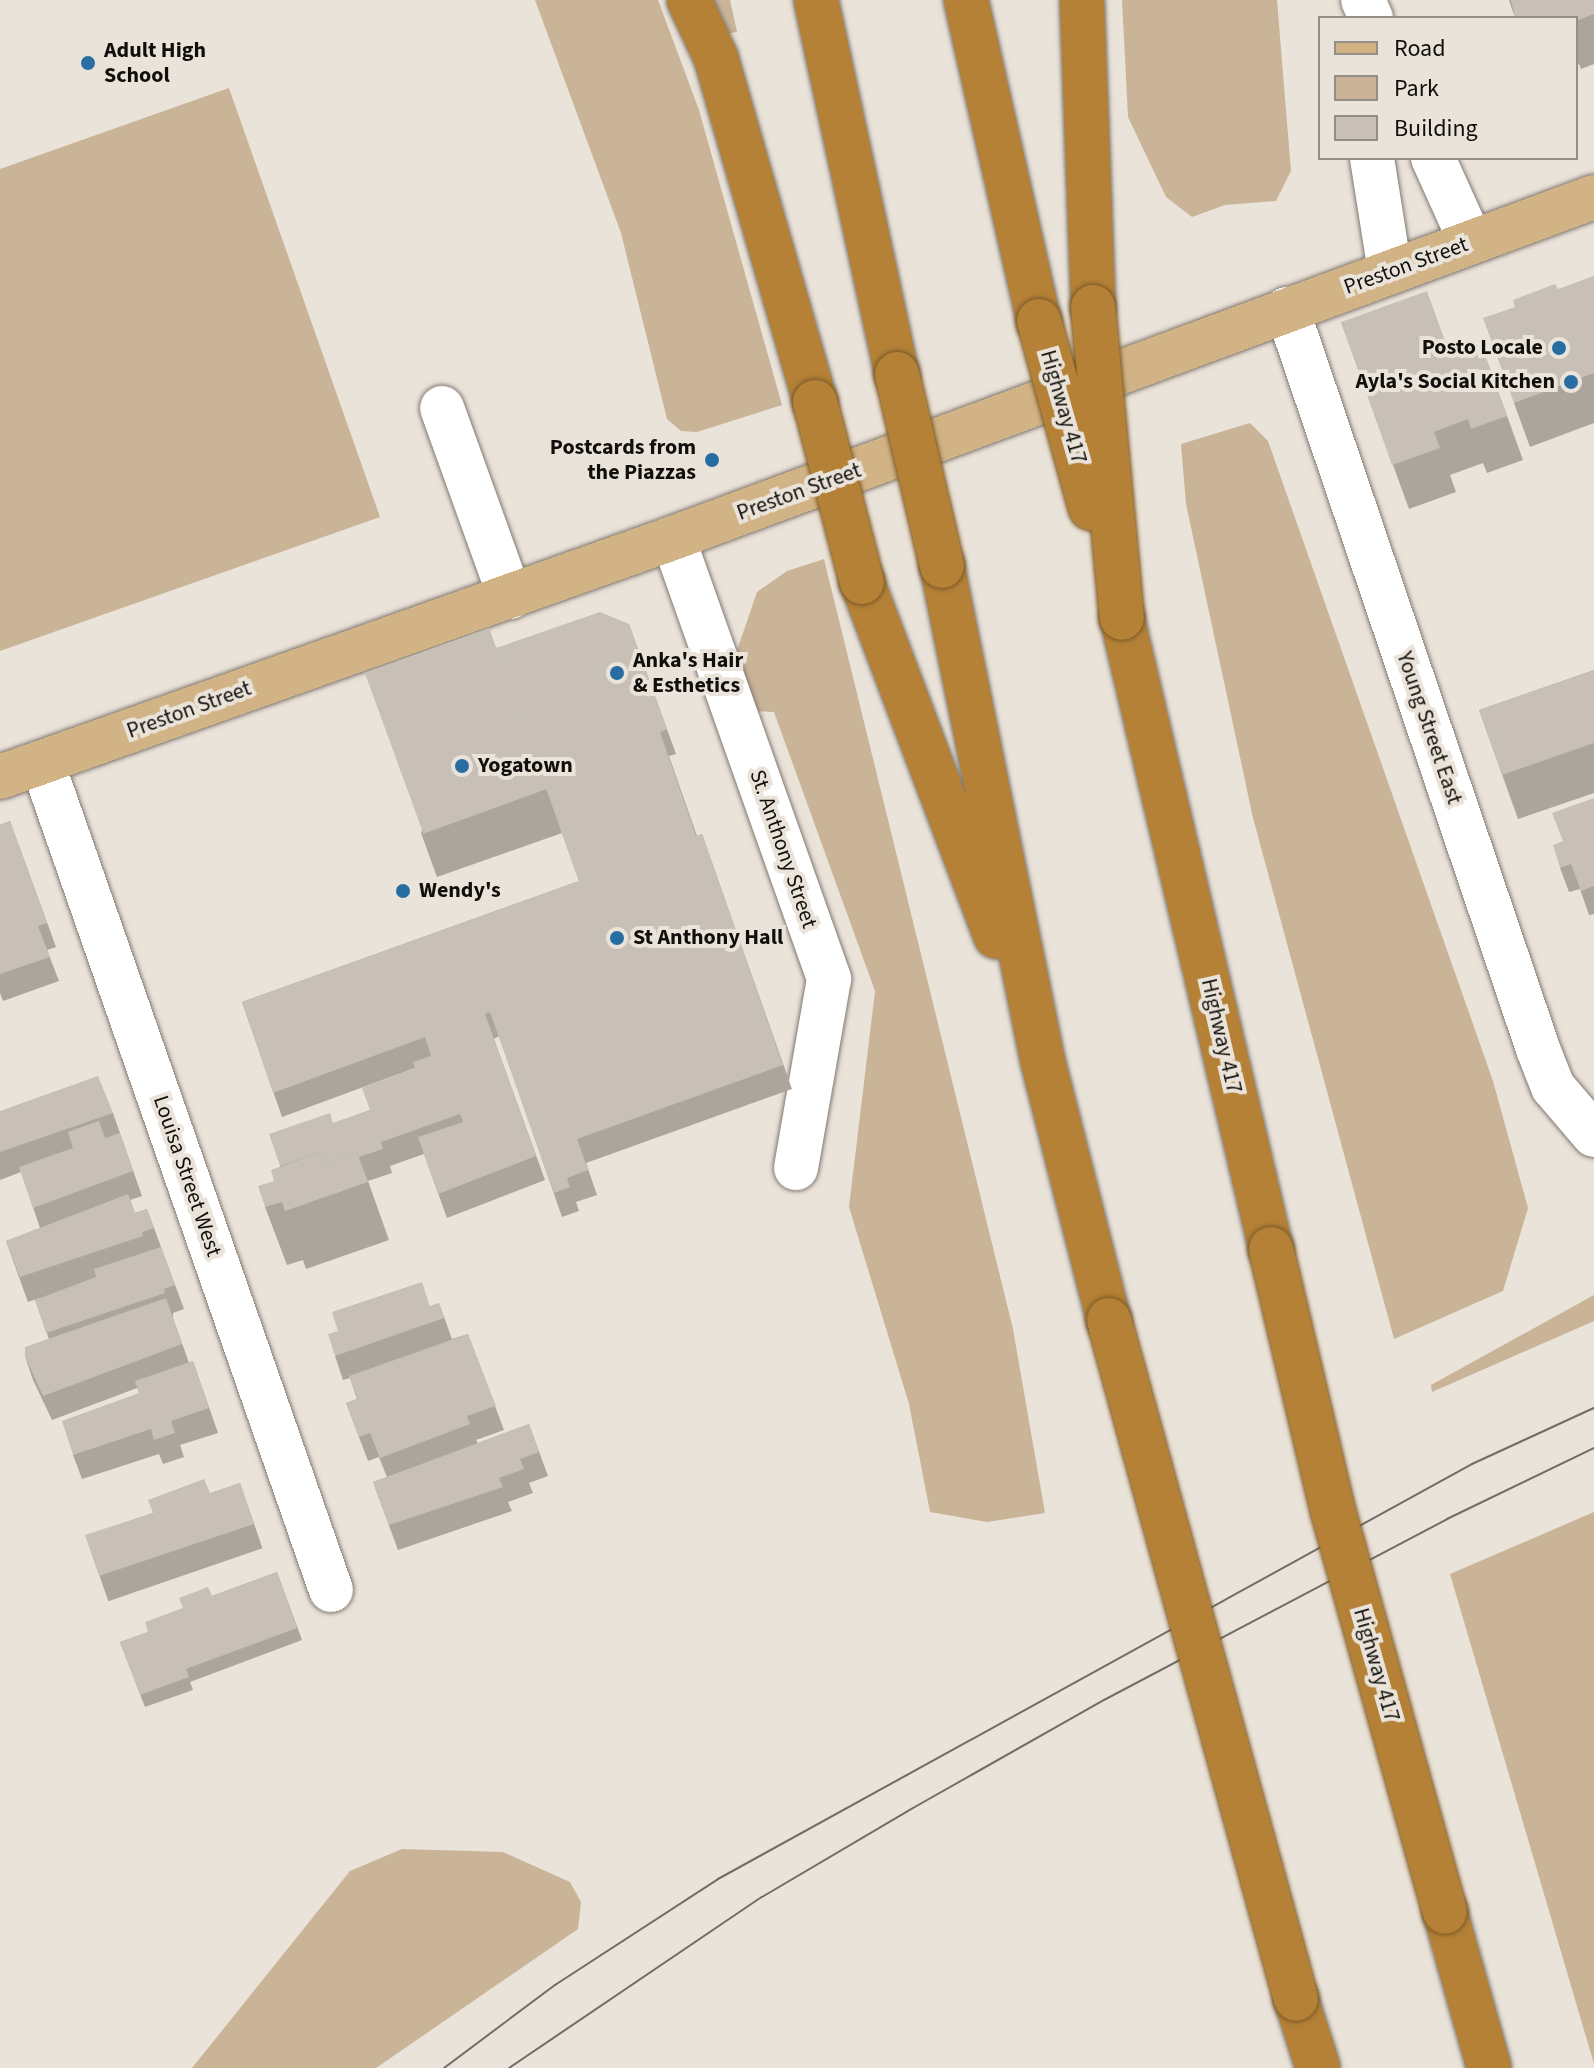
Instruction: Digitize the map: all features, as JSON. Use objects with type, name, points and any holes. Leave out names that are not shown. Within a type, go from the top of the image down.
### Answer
[{"type":"highway","points":[[689,0],[716,58],[815,402],[862,582],[1043,1062]]},
{"type":"highway","points":[[816,0],[942,566],[1043,1062],[1109,1320],[1296,1999],[1318,2068]]},
{"type":"highway","name":"Highway 417","points":[[966,0],[1039,321],[1122,618],[1333,1511],[1489,2068]]},
{"type":"highway","points":[[1082,0],[1093,307],[1122,618]]},
{"type":"main road","name":"Preston Street","points":[[0,777],[673,538],[1594,197]]},
{"type":"street","points":[[1372,160],[1390,272]]},
{"type":"street","points":[[1434,160],[1471,242]]},
{"type":"street","name":"Young Street East","points":[[1287,309],[1548,1074],[1571,1112],[1594,1135]]},
{"type":"street","points":[[442,408],[510,597]]},
{"type":"street","name":"St. Anthony Street","points":[[673,538],[829,979],[796,1168]]},
{"type":"street","name":"Louisa Street West","points":[[42,762],[331,1590]]},
{"type":"green space","points":[[535,0],[658,0],[699,110],[782,405],[697,432],[681,431],[667,419],[621,233]]},
{"type":"green space","points":[[711,0],[730,0],[737,32],[725,34]]},
{"type":"green space","points":[[1122,0],[1277,0],[1291,171],[1276,201],[1225,205],[1192,217],[1166,197],[1128,117]]},
{"type":"green space","points":[[229,88],[380,517],[0,651],[0,169]]},
{"type":"green space","points":[[1250,423],[1268,441],[1493,1081],[1528,1208],[1503,1291],[1394,1339],[1253,818],[1186,504],[1181,444]]},
{"type":"green space","points":[[824,559],[1013,1329],[1045,1513],[987,1522],[930,1512],[909,1404],[849,1207],[875,991],[774,712],[752,711],[732,665],[757,592],[787,571]]},
{"type":"green space","points":[[1594,1295],[1594,1321],[1432,1392],[1431,1385]]},
{"type":"green space","points":[[1594,1512],[1594,2064],[1450,1574]]},
{"type":"green space","points":[[402,1849],[503,1852],[570,1882],[581,1902],[578,1929],[376,2068],[192,2068],[350,1871]]},
{"type":"building","points":[[1511,0],[1594,0],[1594,14],[1578,20],[1578,16],[1515,16]]},
{"type":"building","points":[[1594,276],[1594,373],[1514,403],[1483,318],[1515,307],[1513,300],[1555,284],[1558,289]]},
{"type":"building","points":[[1427,291],[1450,355],[1481,344],[1507,416],[1471,429],[1468,419],[1434,432],[1440,448],[1392,465],[1341,322]]},
{"type":"building","name":"St Anthony Hall","points":[[600,612],[629,624],[667,729],[660,732],[696,836],[702,834],[783,1065],[577,1139],[588,1170],[567,1178],[570,1187],[554,1193],[490,1012],[485,1014],[536,1156],[438,1194],[418,1137],[463,1122],[460,1114],[381,1142],[383,1149],[359,1157],[357,1152],[325,1163],[321,1152],[280,1166],[269,1134],[330,1113],[333,1123],[370,1110],[362,1088],[415,1068],[413,1062],[431,1056],[425,1037],[273,1093],[242,1002],[579,881],[496,648]]},
{"type":"building","points":[[489,628],[547,789],[423,834],[365,673]]},
{"type":"building","points":[[1594,670],[1594,743],[1502,775],[1479,710]]},
{"type":"building","points":[[1594,798],[1594,886],[1581,891],[1571,864],[1560,868],[1553,845],[1563,841],[1552,813]]},
{"type":"building","points":[[10,821],[47,923],[38,926],[50,957],[0,974],[0,825]]},
{"type":"building","points":[[98,1076],[113,1113],[0,1152],[0,1111]]},
{"type":"building","points":[[99,1121],[105,1138],[120,1133],[133,1171],[33,1208],[19,1167],[73,1148],[68,1132]]},
{"type":"building","points":[[321,1152],[325,1163],[357,1152],[368,1182],[285,1211],[282,1202],[265,1207],[258,1186],[274,1181],[271,1170]]},
{"type":"building","points":[[128,1194],[135,1213],[147,1209],[154,1228],[142,1232],[143,1236],[20,1277],[6,1241]]},
{"type":"building","points":[[161,1247],[175,1285],[164,1289],[165,1293],[46,1333],[35,1300],[96,1277],[94,1269]]},
{"type":"building","points":[[422,1282],[430,1307],[439,1303],[444,1318],[335,1356],[328,1334],[338,1331],[332,1312]]},
{"type":"building","points":[[166,1298],[182,1344],[43,1396],[25,1356],[25,1347]]},
{"type":"building","points":[[468,1334],[496,1406],[467,1416],[470,1424],[380,1458],[370,1433],[359,1437],[346,1403],[358,1399],[349,1376]]},
{"type":"building","points":[[193,1361],[209,1408],[171,1421],[175,1433],[154,1440],[151,1429],[73,1455],[62,1421],[139,1393],[135,1381]]},
{"type":"building","points":[[529,1424],[539,1452],[520,1459],[524,1469],[499,1478],[503,1487],[389,1525],[373,1482]]},
{"type":"building","points":[[204,1479],[210,1493],[240,1483],[254,1524],[99,1576],[85,1535],[153,1513],[148,1500]]},
{"type":"building","points":[[277,1572],[297,1628],[186,1669],[189,1677],[140,1695],[120,1642],[148,1632],[145,1622],[183,1608],[179,1598],[208,1587],[212,1596]]},
{"type":"tram line","points":[[444,2068],[555,1985],[718,1879],[1472,1464],[1594,1408]]},
{"type":"tram line","points":[[509,2068],[762,1897],[913,1808],[1104,1700],[1447,1519],[1594,1448]]},
{"type":"place","name":"Adult High School","points":[[88,63]]},
{"type":"place","name":"Posto Locale","points":[[1559,348]]},
{"type":"place","name":"Ayla's Social Kitchen","points":[[1571,382]]},
{"type":"place","name":"Postcards from the Piazzas","points":[[712,460]]},
{"type":"place","name":"Anka's Hair & Esthetics","points":[[617,673]]},
{"type":"place","name":"Yogatown","points":[[462,766]]},
{"type":"place","name":"Wendy's","points":[[403,891]]},
{"type":"place","name":"St Anthony Hall","points":[[617,938]]}]
